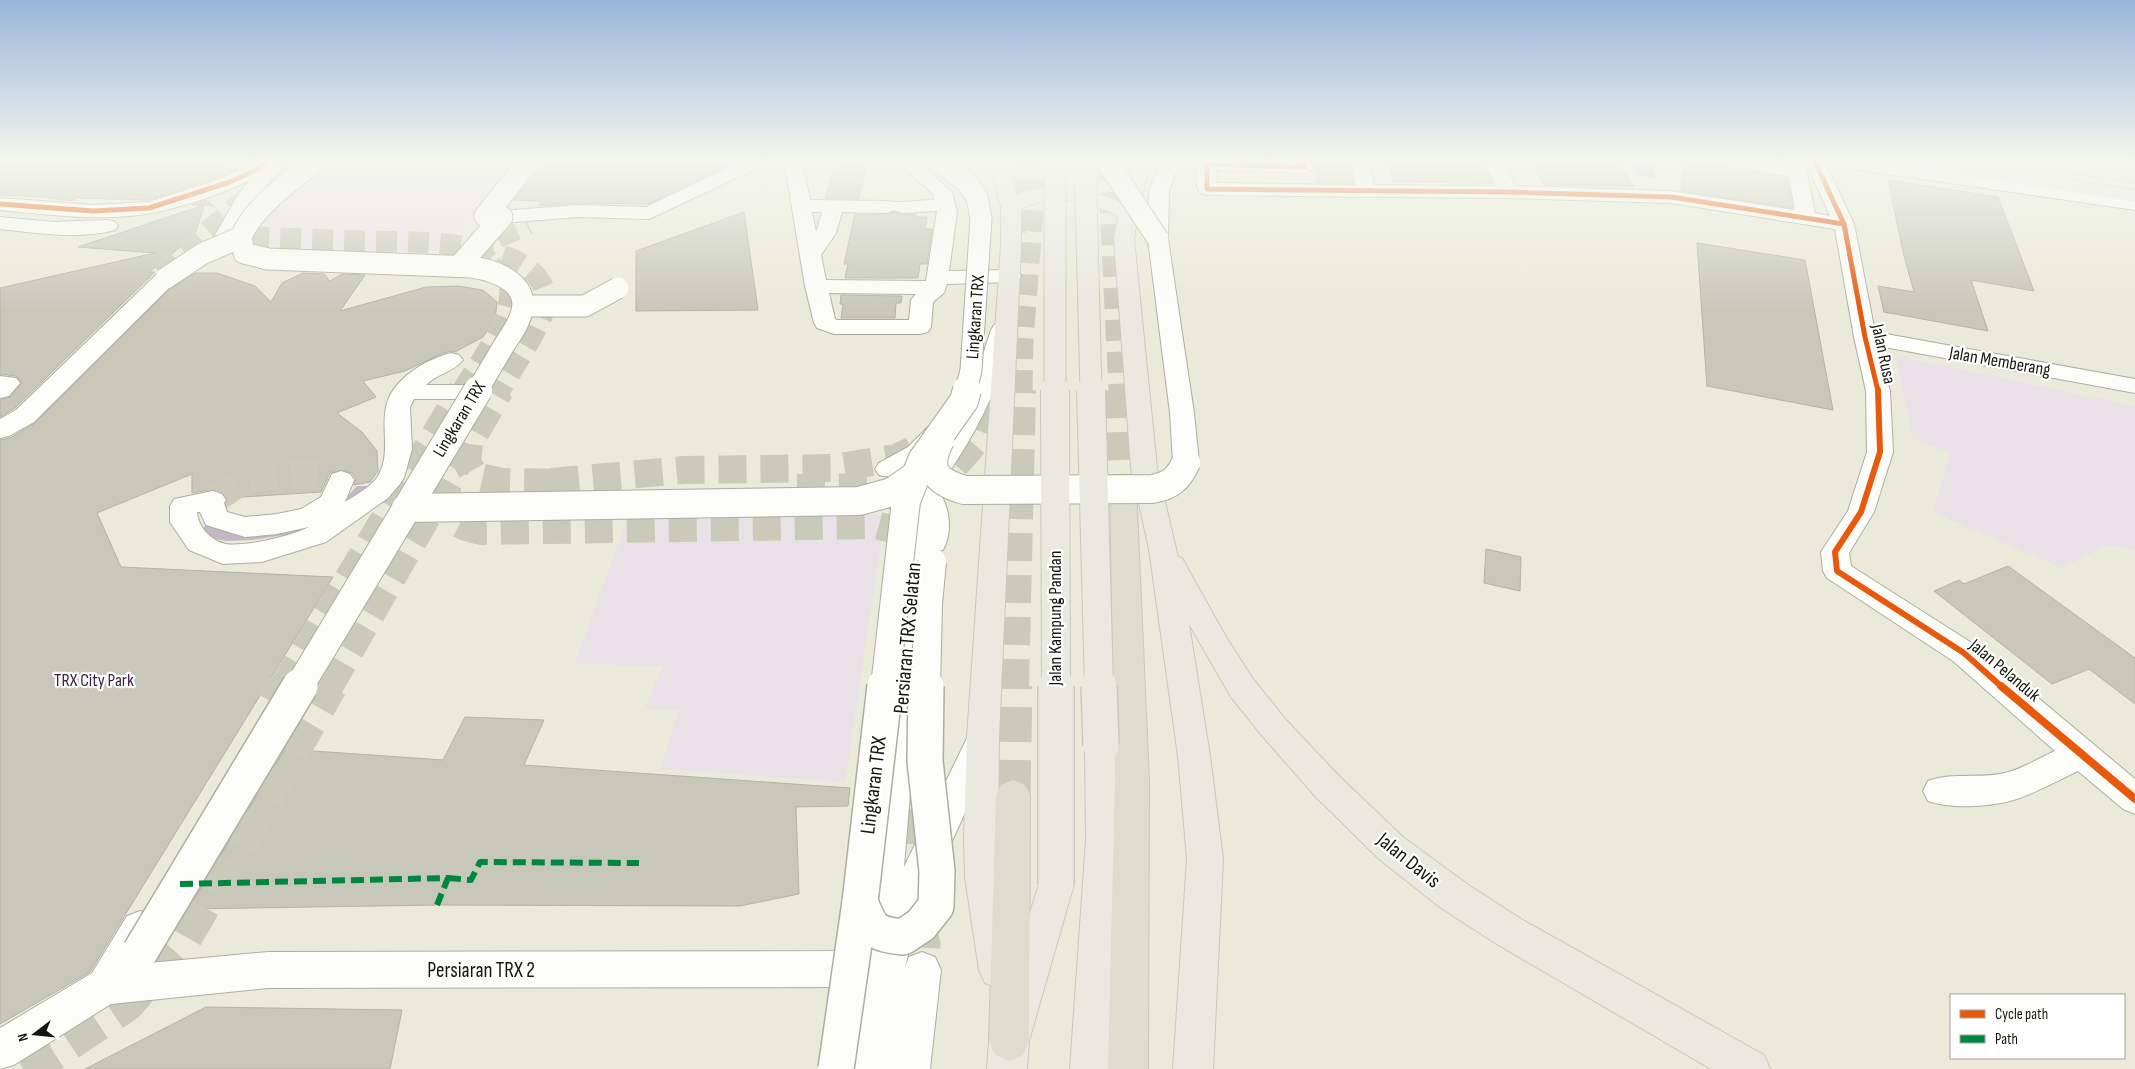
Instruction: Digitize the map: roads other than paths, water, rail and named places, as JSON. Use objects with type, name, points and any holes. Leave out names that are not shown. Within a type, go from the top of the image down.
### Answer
[{"type":"highway","points":[[1123,486],[1132,781],[1128,1069]]},
{"type":"highway","points":[[1008,1055],[1014,795]]},
{"type":"main road","points":[[995,210],[1012,245]]},
{"type":"main road","points":[[1008,1055],[983,878],[981,840],[984,738],[1012,245],[1011,210]]},
{"type":"main road","name":"Jalan Kampung Pandan","points":[[1008,1055],[1056,884],[1055,210]]},
{"type":"main road","points":[[1086,210],[1103,840],[1090,1069]]},
{"type":"main road","points":[[1129,210],[1124,239],[1144,468],[1163,549],[1194,756],[1205,859],[1193,1069]]},
{"type":"main road","name":"Jalan Davis","points":[[1163,549],[1215,644],[1242,688],[1275,729],[1327,786],[1391,848],[1454,896],[1508,931],[1750,1069]]},
{"type":"street","points":[[72,210],[98,212],[135,210]]},
{"type":"street","points":[[106,226],[146,210]]},
{"type":"street","points":[[0,223],[63,229],[106,226],[143,218],[168,210]]},
{"type":"street","points":[[228,210],[224,237],[239,210]]},
{"type":"street","points":[[262,210],[245,227],[241,237],[244,253],[268,259],[459,266],[490,270],[504,275],[514,282],[521,294],[524,306],[585,306],[618,288]]},
{"type":"street","points":[[490,210],[485,216],[502,217],[578,211],[649,213],[655,210]]},
{"type":"street","points":[[803,210],[816,286],[825,324],[834,328],[920,327],[922,300],[936,283],[946,210]]},
{"type":"street","points":[[810,255],[826,233],[833,210]]},
{"type":"street","name":"Lingkaran TRX","points":[[836,1069],[860,902],[900,495],[922,460],[964,401],[971,370],[981,218],[979,210]]},
{"type":"street","points":[[1139,210],[1158,239]]},
{"type":"street","points":[[964,401],[938,445],[932,462],[936,476],[947,486],[964,490],[1135,490],[1158,488],[1173,483],[1182,474],[1186,462],[1182,413],[1158,239],[1159,210]]},
{"type":"street","points":[[1750,210],[1844,224]]},
{"type":"street","points":[[1804,210],[1806,219]]},
{"type":"street","name":"Jalan Rusa","points":[[1836,552],[1861,512],[1880,452],[1878,391],[1865,337],[1844,224],[1837,210]]},
{"type":"street","points":[[459,266],[502,217]]},
{"type":"street","points":[[0,430],[25,416],[166,278],[189,260],[241,237]]},
{"type":"street","points":[[816,286],[936,283],[1009,290]]},
{"type":"street","points":[[406,508],[900,495],[932,476],[957,442],[979,400],[995,359],[1009,290]]},
{"type":"street","points":[[860,902],[871,929],[882,935],[903,937],[921,925],[936,906],[937,871],[925,761],[928,614],[932,562],[900,495],[917,453],[942,428],[972,383],[1009,290]]},
{"type":"street","name":"Lingkaran TRX","points":[[105,986],[140,940],[406,508],[520,319],[524,306]]},
{"type":"street","name":"Jalan Memberang","points":[[1865,337],[2135,386]]},
{"type":"street","points":[[341,480],[332,502],[309,517],[277,524],[245,527],[216,518],[212,500],[183,506],[184,522],[199,543],[223,554],[262,552],[316,536],[379,492],[391,478],[399,449],[398,407],[405,392],[422,375],[451,360]]},
{"type":"street","points":[[0,383],[8,383],[0,391]]},
{"type":"street","points":[[405,392],[476,392]]},
{"type":"street","points":[[0,414],[12,412],[43,399]]},
{"type":"street","name":"Persiaran TRX Selatan","points":[[856,970],[871,957],[880,938],[900,495]]},
{"type":"street","name":"Jalan Pelanduk","points":[[1836,552],[1836,571],[1964,653],[2135,799]]},
{"type":"street","points":[[871,1069],[877,1015],[888,954],[900,915],[984,738]]},
{"type":"street","points":[[1940,790],[1964,792],[2009,787],[2081,754]]},
{"type":"street","name":"Persiaran TRX 2","points":[[105,986],[268,970],[856,970]]},
{"type":"street","points":[[856,970],[869,977],[875,989],[877,1015]]},
{"type":"street","points":[[910,1069],[922,970]]},
{"type":"street","points":[[0,1051],[105,986]]},
{"type":"tunnel","points":[[160,273],[233,210]]},
{"type":"tunnel","points":[[1015,232],[1017,210]]},
{"type":"tunnel","points":[[1022,391],[1023,340],[1033,210]]},
{"type":"tunnel","points":[[1110,210],[1119,391]]},
{"type":"tunnel","points":[[247,212],[238,229],[249,237],[439,243],[483,250]]},
{"type":"tunnel","points":[[483,250],[498,238],[528,224]]},
{"type":"tunnel","points":[[473,259],[483,250]]},
{"type":"tunnel","points":[[483,250],[522,264],[539,279],[546,300],[545,309],[535,332],[500,391]]},
{"type":"tunnel","points":[[462,391],[485,355],[507,311],[510,298],[509,286],[502,275],[492,266]]},
{"type":"tunnel","points":[[993,391],[998,364]]},
{"type":"tunnel","points":[[283,687],[462,390]]},
{"type":"tunnel","points":[[329,687],[500,390]]},
{"type":"tunnel","points":[[924,491],[936,487],[974,444],[994,390]]},
{"type":"tunnel","points":[[1015,687],[1022,390]]},
{"type":"tunnel","points":[[1119,390],[1123,486]]},
{"type":"tunnel","points":[[469,444],[467,462],[475,476],[501,482],[569,483]]},
{"type":"tunnel","points":[[551,482],[683,470],[834,468],[896,458],[920,447]]},
{"type":"tunnel","points":[[213,500],[244,480],[291,473],[322,473],[341,480]]},
{"type":"tunnel","points":[[447,487],[447,506],[452,518],[457,523],[482,531],[876,525],[899,531],[918,550]]},
{"type":"tunnel","points":[[797,488],[878,487]]},
{"type":"tunnel","points":[[273,703],[283,686]]},
{"type":"tunnel","points":[[23,1069],[54,1053],[127,1004],[184,939],[330,686]]},
{"type":"tunnel","points":[[1013,795],[1015,686]]},
{"type":"tunnel","points":[[908,809],[905,869],[923,945],[922,970]]},
{"type":"park label","name":"TRX City Park","points":[[94,680]]}]
